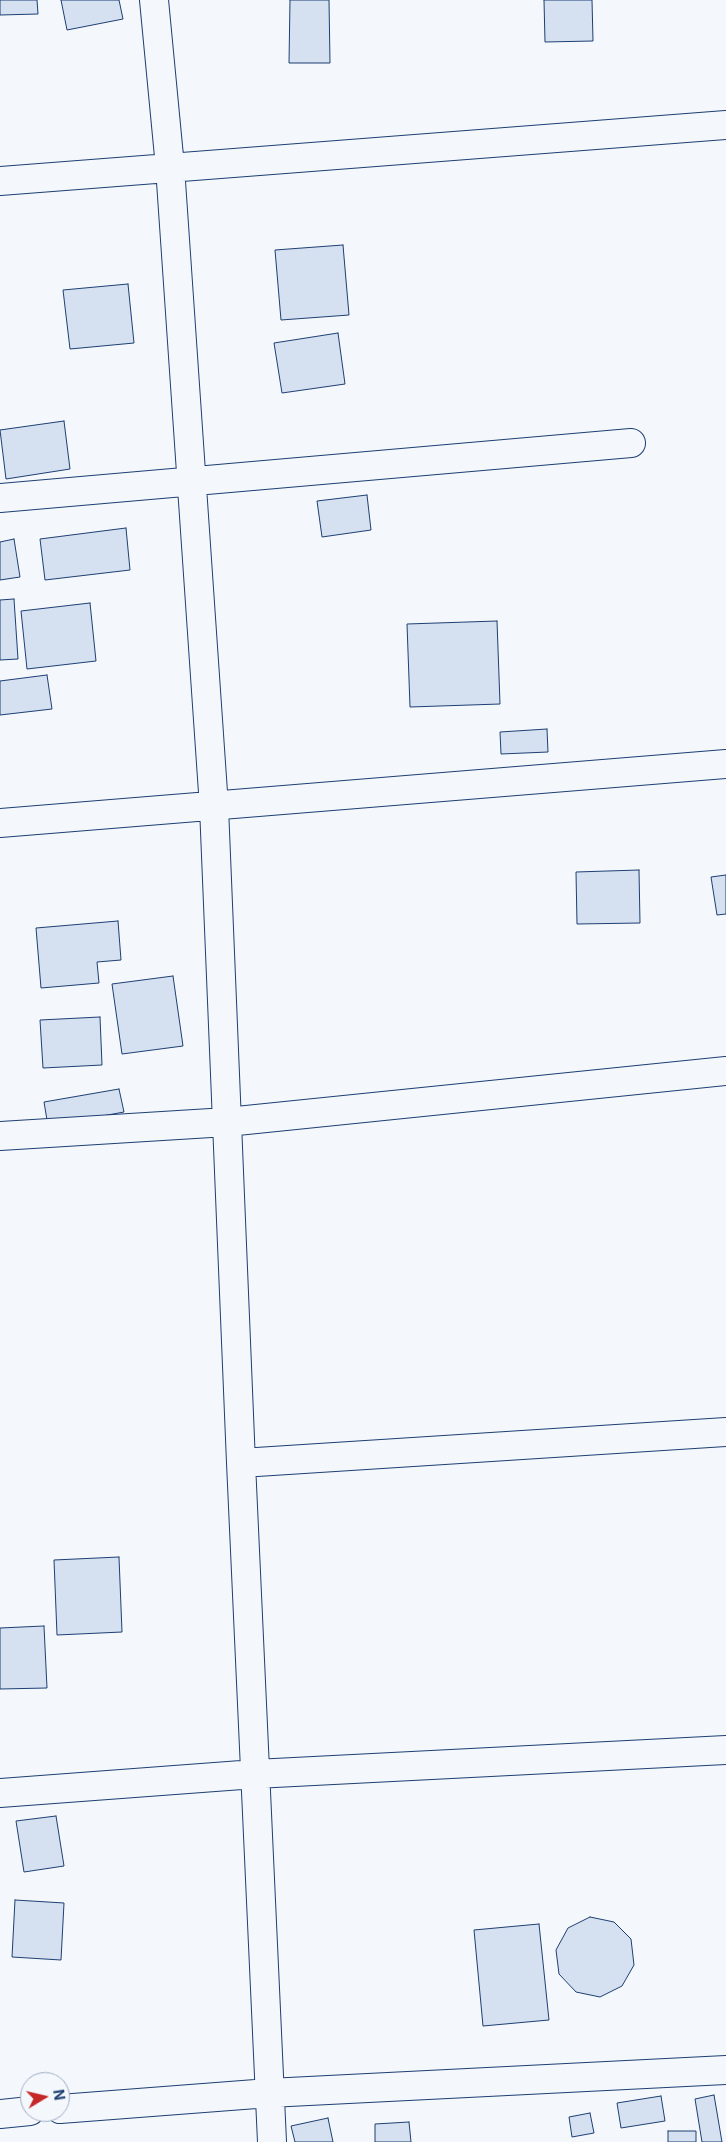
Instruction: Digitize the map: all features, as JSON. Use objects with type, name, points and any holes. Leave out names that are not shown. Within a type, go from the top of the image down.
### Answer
[{"type":"street","points":[[154,0],[170,167],[214,806],[240,1463],[272,2142]]},
{"type":"street","points":[[0,181],[726,125]]},
{"type":"street","points":[[0,498],[631,443]]},
{"type":"street","points":[[0,822],[726,764]]},
{"type":"street","points":[[0,1136],[227,1122],[726,1071]]},
{"type":"street","points":[[240,1463],[726,1432]]},
{"type":"street","points":[[0,1793],[255,1774],[726,1750]]},
{"type":"street","points":[[70,2108],[269,2093],[726,2070]]},
{"type":"street","points":[[0,2114],[20,2112]]},
{"type":"building","points":[[0,0],[37,0],[38,14],[0,15]]},
{"type":"building","points":[[61,0],[119,0],[123,19],[67,30]]},
{"type":"building","points":[[290,0],[329,0],[330,63],[289,63]]},
{"type":"building","points":[[544,0],[592,0],[593,41],[545,42]]},
{"type":"building","points":[[343,245],[349,315],[281,320],[275,250]]},
{"type":"building","points":[[128,284],[134,343],[70,349],[63,290]]},
{"type":"building","points":[[338,333],[345,384],[282,393],[274,343]]},
{"type":"building","points":[[64,421],[70,469],[6,479],[0,430]]},
{"type":"building","points":[[367,495],[371,530],[322,537],[317,501]]},
{"type":"building","points":[[126,528],[130,570],[45,580],[40,539]]},
{"type":"building","points":[[14,539],[20,577],[0,580],[0,542]]},
{"type":"building","points":[[14,599],[18,659],[0,660],[0,600]]},
{"type":"building","points":[[90,603],[96,661],[27,669],[21,611]]},
{"type":"building","points":[[497,621],[500,704],[410,707],[407,624]]},
{"type":"building","points":[[47,675],[52,709],[0,715],[0,681]]},
{"type":"building","points":[[547,729],[548,752],[501,754],[500,732]]},
{"type":"building","points":[[639,870],[640,923],[577,924],[576,872]]},
{"type":"building","points":[[726,875],[726,914],[717,915],[711,877]]},
{"type":"building","points":[[118,921],[121,960],[97,962],[99,983],[41,988],[36,928]]},
{"type":"building","points":[[173,976],[183,1046],[122,1054],[112,984]]},
{"type":"building","points":[[100,1017],[102,1065],[43,1068],[40,1020]]},
{"type":"building","points":[[119,1089],[124,1112],[48,1126],[44,1102]]},
{"type":"building","points":[[119,1557],[122,1632],[57,1635],[54,1560]]},
{"type":"building","points":[[44,1626],[47,1688],[0,1689],[0,1628]]},
{"type":"building","points":[[56,1816],[64,1866],[24,1872],[16,1821]]},
{"type":"building","points":[[15,1900],[64,1903],[61,1960],[12,1957]]},
{"type":"building","points":[[590,1917],[614,1922],[631,1939],[634,1965],[622,1986],[600,1997],[576,1992],[559,1974],[556,1950],[568,1928]]},
{"type":"building","points":[[539,1924],[549,2020],[483,2026],[474,1930]]},
{"type":"building","points":[[714,2095],[722,2142],[702,2142],[695,2099]]},
{"type":"building","points":[[661,2096],[665,2121],[621,2128],[617,2103]]},
{"type":"building","points":[[590,2113],[594,2133],[572,2137],[569,2117]]},
{"type":"building","points":[[328,2118],[333,2142],[295,2142],[291,2126]]},
{"type":"building","points":[[409,2122],[411,2142],[375,2142],[375,2124]]},
{"type":"building","points":[[668,2131],[696,2131],[696,2142],[668,2142]]}]
